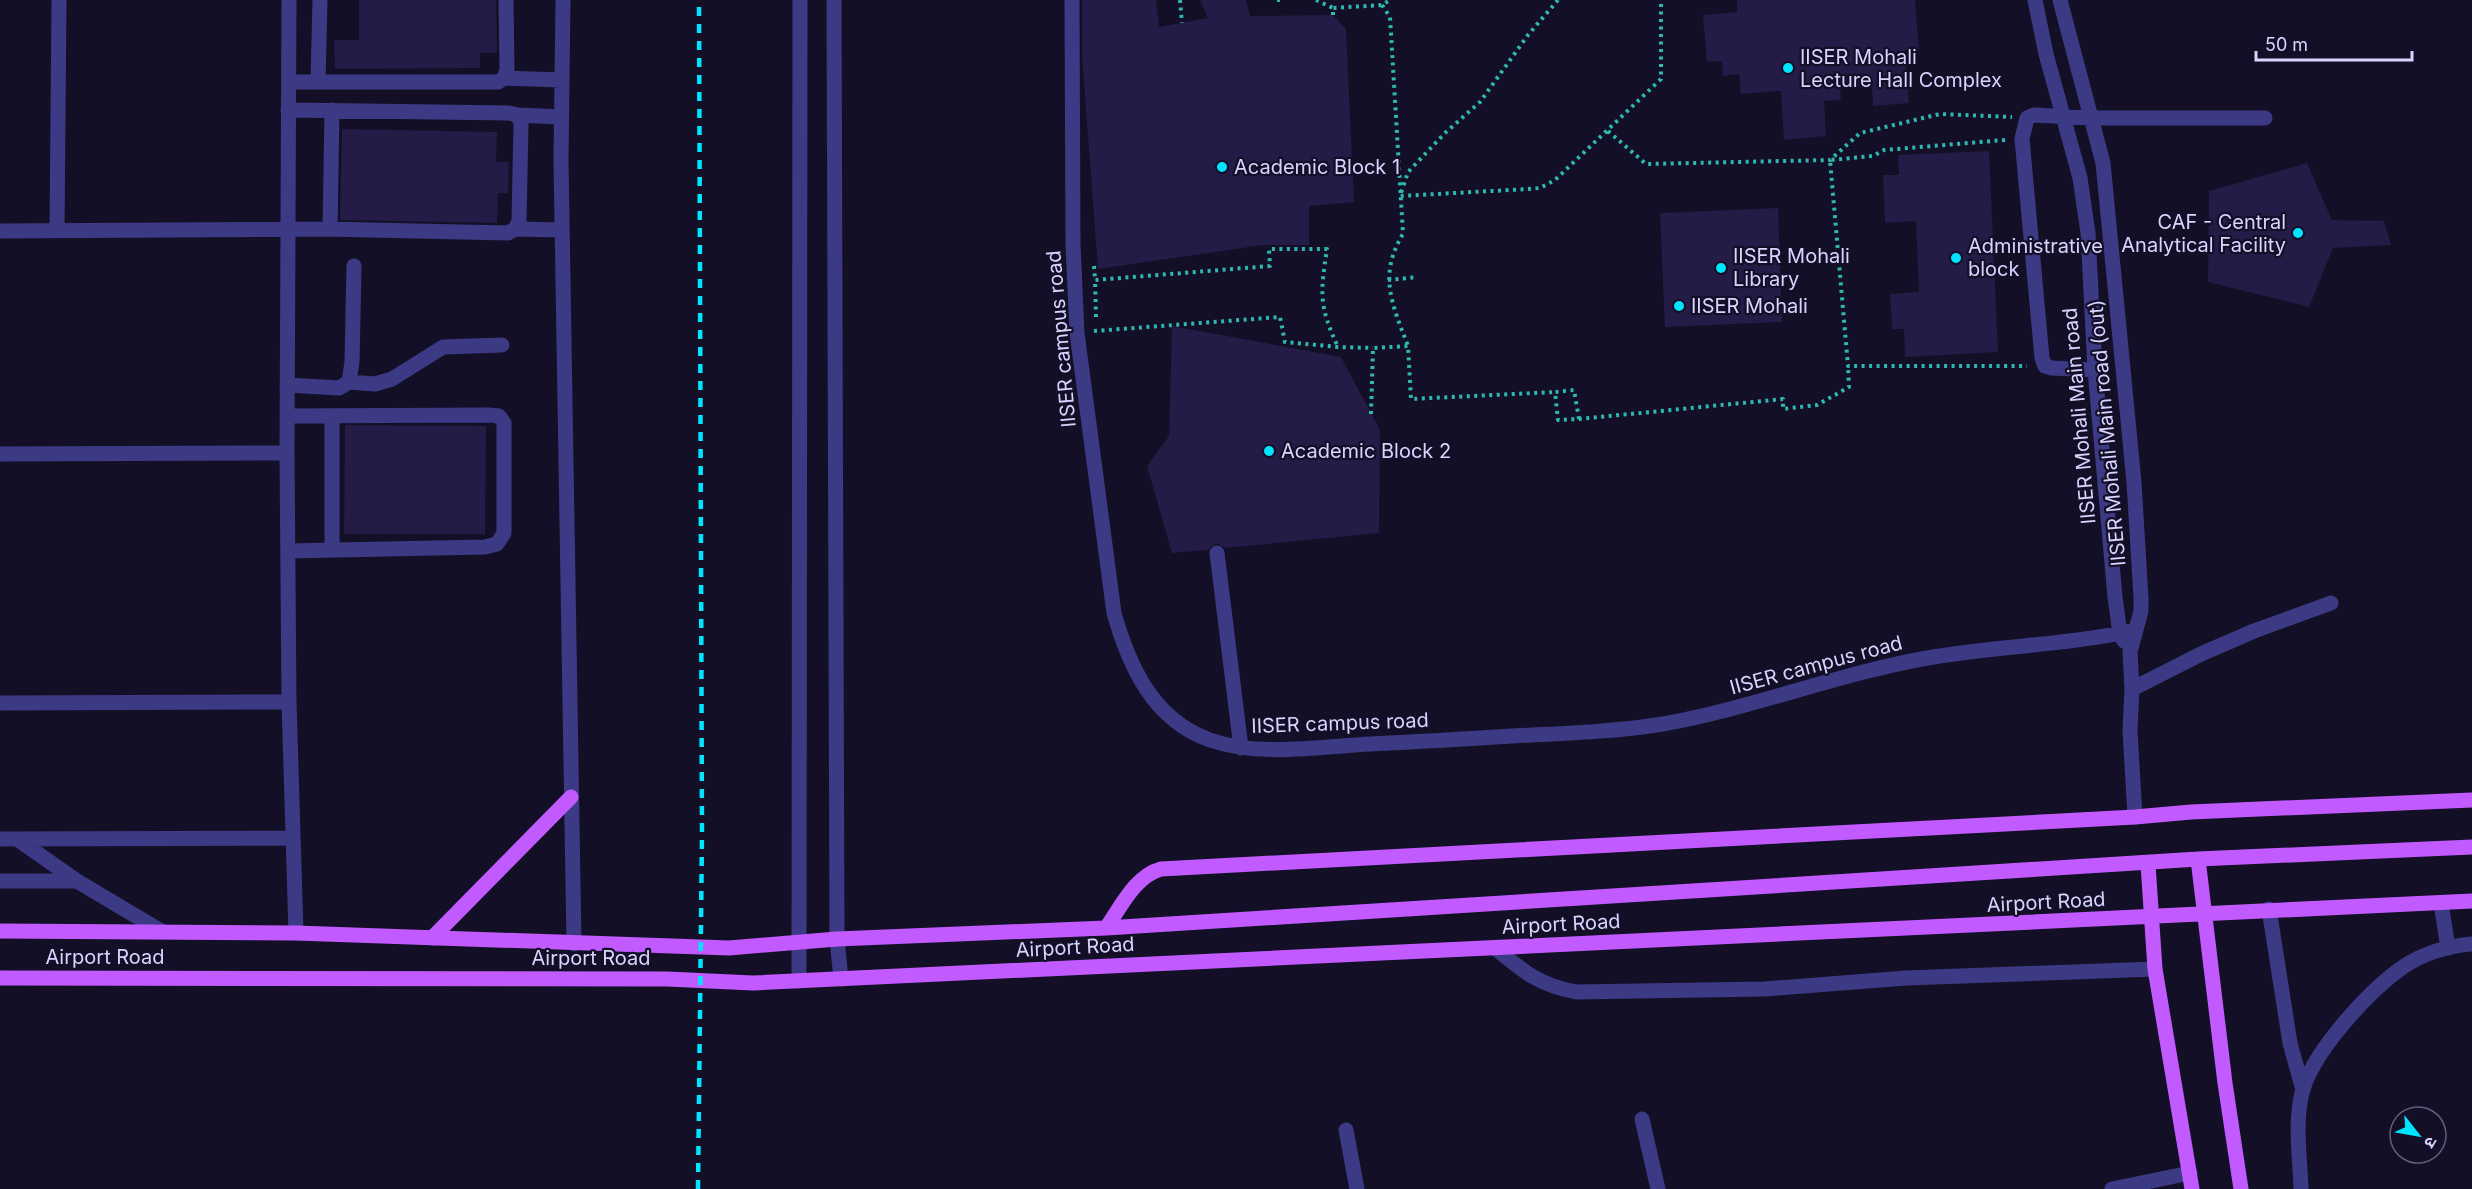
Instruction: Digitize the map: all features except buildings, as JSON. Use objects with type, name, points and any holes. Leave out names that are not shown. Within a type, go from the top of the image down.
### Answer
[{"type":"main road","points":[[432,938],[572,797]]},
{"type":"main road","points":[[1106,928],[1141,879],[1149,872],[1161,869],[2136,817],[2191,812],[2472,800]]},
{"type":"main road","points":[[0,931],[296,933],[729,948],[837,939],[1106,928],[2148,864],[2198,859],[2472,847]]},
{"type":"main road","points":[[2198,859],[2225,1083],[2241,1189]]},
{"type":"main road","points":[[2148,864],[2155,969],[2192,1189]]},
{"type":"main road","name":"Airport Road","points":[[0,978],[668,979],[753,983],[2472,901]]},
{"type":"street","points":[[57,231],[59,0]]},
{"type":"street","points":[[289,0],[286,453],[289,702],[296,933]]},
{"type":"street","points":[[318,82],[320,0]]},
{"type":"street","points":[[504,78],[507,70],[506,0]]},
{"type":"street","points":[[563,0],[562,230],[574,944]]},
{"type":"street","points":[[799,981],[800,0]]},
{"type":"street","points":[[834,0],[837,939],[841,979]]},
{"type":"street","name":"IISER campus road","points":[[1072,0],[1073,244],[1077,333],[1114,613],[1124,648],[1143,687],[1172,719],[1208,739],[1241,748],[1393,743],[1606,731],[1712,714],[1926,658],[2120,634],[2136,630]]},
{"type":"street","name":"IISER Mohali Main road","points":[[2035,0],[2046,54],[2080,178],[2088,233],[2095,370],[2120,634],[2130,652]]},
{"type":"street","name":"IISER Mohali Main road (out)","points":[[2060,0],[2103,163],[2108,197],[2134,482],[2141,598],[2130,652]]},
{"type":"street","points":[[289,82],[498,82],[504,78],[562,80]]},
{"type":"street","points":[[288,110],[509,113],[561,117]]},
{"type":"street","points":[[330,229],[332,110]]},
{"type":"street","points":[[515,229],[519,221],[522,123],[518,115]]},
{"type":"street","points":[[2095,370],[2052,368],[2045,366],[2042,358],[2022,139],[2027,118],[2034,115],[2092,118],[2265,118]]},
{"type":"street","points":[[0,231],[330,229],[508,233],[515,229],[562,230]]},
{"type":"street","points":[[349,382],[352,362],[354,267]]},
{"type":"street","points":[[287,385],[339,388],[349,382],[375,384],[392,379],[443,347],[502,345]]},
{"type":"street","points":[[287,416],[489,415],[499,416],[504,423],[504,533],[497,544],[485,547],[288,551]]},
{"type":"street","points":[[332,416],[332,549]]},
{"type":"street","points":[[0,454],[286,453]]},
{"type":"street","points":[[1217,552],[1241,748]]},
{"type":"street","points":[[2132,688],[2254,631],[2331,603]]},
{"type":"street","points":[[2130,652],[2132,688],[2130,730],[2136,817]]},
{"type":"street","points":[[0,703],[289,702]]},
{"type":"street","points":[[0,839],[293,838]]},
{"type":"street","points":[[17,839],[77,881],[161,931]]},
{"type":"street","points":[[0,881],[77,881]]},
{"type":"street","points":[[2441,903],[2448,948]]},
{"type":"street","points":[[2269,909],[2290,1043],[2303,1090]]},
{"type":"street","points":[[2301,1189],[2299,1119],[2303,1090],[2312,1068],[2341,1028],[2385,980],[2413,961],[2448,948],[2472,945]]},
{"type":"street","points":[[1495,948],[1524,972],[1551,987],[1576,992],[1765,989],[1906,978],[2155,969]]},
{"type":"street","points":[[1642,1119],[1658,1189]]},
{"type":"street","points":[[1346,1130],[1357,1189]]},
{"type":"street","points":[[2112,1189],[2190,1173]]},
{"type":"path","points":[[1180,0],[1182,23]]},
{"type":"path","points":[[1277,0],[1282,0]]},
{"type":"path","points":[[1316,0],[1334,8],[1382,5],[1390,0]]},
{"type":"path","points":[[1400,196],[1408,172],[1445,133],[1480,102],[1528,35],[1558,0]]},
{"type":"path","points":[[1400,196],[1540,188],[1555,180],[1661,79],[1661,0]]},
{"type":"path","points":[[1382,5],[1390,17],[1403,234],[1393,250],[1388,280],[1390,294],[1408,346],[1412,399],[1574,390],[1579,419]]},
{"type":"path","points":[[1333,15],[1334,8]]},
{"type":"path","points":[[1830,160],[1860,133],[1940,114],[2027,118]]},
{"type":"path","points":[[1608,131],[1646,164],[1830,160],[1873,156],[1884,150],[2022,139]]},
{"type":"path","points":[[1555,392],[1558,420],[1783,399],[1784,409],[1817,405],[1849,387],[1830,160]]},
{"type":"path","points":[[1096,331],[1095,280],[1270,266],[1269,249],[1327,249],[1321,298],[1327,323],[1338,347]]},
{"type":"path","points":[[1388,280],[1417,277]]},
{"type":"path","points":[[1077,333],[1280,318],[1286,342],[1338,347],[1408,346]]},
{"type":"path","points":[[1371,414],[1373,348]]},
{"type":"path","points":[[1848,366],[2045,366]]},
{"type":"railway","points":[[698,1189],[702,834],[699,0]]},
{"type":"place","name":"IISER Mohali Lecture Hall Complex","points":[[1788,68]]},
{"type":"place","name":"Academic Block 1","points":[[1222,167]]},
{"type":"place","name":"CAF - Central Analytical Facility","points":[[2298,233]]},
{"type":"place","name":"Administrative block","points":[[1956,258]]},
{"type":"place","name":"IISER Mohali Library","points":[[1721,268]]},
{"type":"place","name":"IISER Mohali","points":[[1679,306]]},
{"type":"place","name":"Academic Block 2","points":[[1269,451]]}]
